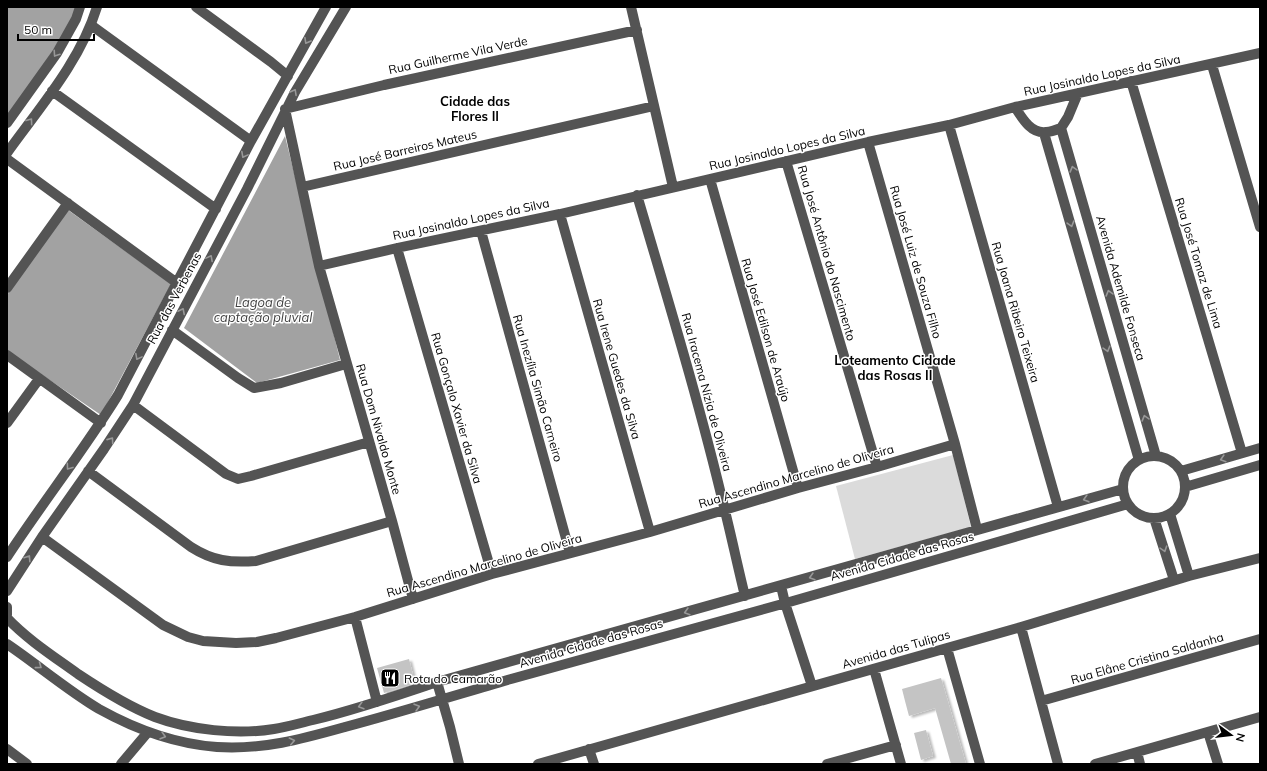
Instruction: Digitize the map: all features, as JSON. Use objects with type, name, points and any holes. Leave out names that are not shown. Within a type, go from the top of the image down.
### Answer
[{"type":"street","points":[[7,123],[57,53],[76,19],[80,7]]},
{"type":"street","points":[[7,153],[52,91],[82,45],[91,26],[97,7]]},
{"type":"street","points":[[196,7],[288,76]]},
{"type":"street","name":"Rua das Verbenas","points":[[7,557],[27,526],[101,423],[118,394],[251,141],[326,7]]},
{"type":"street","name":"Rua das Verbenas","points":[[7,590],[133,405],[247,189],[294,92],[346,7]]},
{"type":"street","points":[[631,7],[673,187]]},
{"type":"street","points":[[91,26],[251,141]]},
{"type":"street","name":"Rua Guilherme Vila Verde","points":[[285,109],[384,84],[637,30]]},
{"type":"street","name":"Rua Josinaldo Lopes da Silva","points":[[319,266],[560,214],[868,142],[949,125],[1015,107],[1260,54]]},
{"type":"street","points":[[1212,65],[1260,227]]},
{"type":"street","name":"Rua José Tomaz de Lima","points":[[1132,81],[1242,453]]},
{"type":"street","points":[[52,91],[216,209]]},
{"type":"street","points":[[1015,107],[1028,125],[1044,133],[1061,128],[1068,117],[1078,93]]},
{"type":"street","points":[[273,102],[285,109]]},
{"type":"street","name":"Rua José Barreiros Mateus","points":[[302,187],[654,106]]},
{"type":"street","name":"Rua Dom Nivaldo Monte","points":[[285,109],[319,266],[392,521],[412,599]]},
{"type":"street","name":"Rua Joana Ribeiro Teixeira","points":[[949,125],[1058,507]]},
{"type":"street","name":"Avenida Ademilde Fonseca","points":[[1061,128],[1156,456]]},
{"type":"street","points":[[1044,133],[1139,460]]},
{"type":"street","name":"Rua José Luiz de Souza Filho","points":[[868,142],[955,444],[976,530]]},
{"type":"street","points":[[7,159],[177,283]]},
{"type":"street","name":"Rua José Antônio do Nascimento","points":[[786,161],[877,467]]},
{"type":"street","name":"Rua José Edilson de Araújo","points":[[710,179],[798,488]]},
{"type":"street","name":"Rua Iracema Nízia de Oliveira","points":[[637,195],[670,306],[725,510],[745,596]]},
{"type":"street","points":[[7,288],[68,203]]},
{"type":"street","name":"Rua Irene Guedes da Silva","points":[[560,214],[650,532]]},
{"type":"street","name":"Rua Inezília Simão Carneiro","points":[[481,231],[570,553]]},
{"type":"street","name":"Rua Gonçalo Xavier da Silva","points":[[397,248],[492,574]]},
{"type":"street","points":[[172,330],[254,388],[281,383],[346,364]]},
{"type":"street","points":[[7,355],[101,423]]},
{"type":"street","points":[[7,423],[39,379]]},
{"type":"street","points":[[133,405],[226,474],[235,479],[257,475],[369,442]]},
{"type":"street","name":"Rua Ascendino Marcelino de Oliveira","points":[[42,537],[163,625],[188,637],[203,641],[236,643],[257,642],[355,617],[492,574],[650,532],[798,488],[955,444]]},
{"type":"street","points":[[1181,471],[1260,448]]},
{"type":"street","points":[[1156,456],[1171,460],[1181,471],[1185,487],[1184,495],[1182,502],[1177,509],[1170,514],[1163,517],[1147,518],[1133,510],[1128,504],[1123,489],[1125,477],[1130,467],[1139,460],[1156,456]]},
{"type":"street","points":[[1185,487],[1260,465]]},
{"type":"street","points":[[88,471],[191,547],[207,556],[225,561],[256,561],[392,521]]},
{"type":"street","name":"Avenida Cidade das Rosas","points":[[7,618],[19,631],[91,683],[116,698],[155,717],[191,726],[211,729],[274,729],[328,716],[377,702],[437,682],[1123,489]]},
{"type":"street","name":"Avenida Cidade das Rosas","points":[[7,644],[99,708],[122,721],[148,732],[198,745],[233,748],[265,746],[324,733],[442,700],[1128,504]]},
{"type":"street","points":[[1170,514],[1189,576]]},
{"type":"street","points":[[1154,518],[1174,580]]},
{"type":"street","name":"Avenida das Tulipas","points":[[538,764],[1021,627],[1174,580],[1260,558]]},
{"type":"street","points":[[781,586],[785,603],[812,686]]},
{"type":"street","points":[[7,607],[7,615]]},
{"type":"street","points":[[355,617],[377,702]]},
{"type":"street","points":[[1021,627],[1058,764]]},
{"type":"street","name":"Rua Elâne Cristina Saldanha","points":[[1042,701],[1260,639]]},
{"type":"street","points":[[947,648],[980,764]]},
{"type":"street","points":[[874,669],[901,764]]},
{"type":"street","points":[[437,682],[459,764]]},
{"type":"street","points":[[1095,764],[1260,717]]},
{"type":"street","points":[[122,764],[148,732]]},
{"type":"street","points":[[1208,732],[1218,764]]},
{"type":"street","points":[[827,764],[896,745]]},
{"type":"street","points":[[7,749],[27,764]]},
{"type":"street","points":[[589,750],[594,764]]},
{"type":"street","points":[[1136,752],[1140,764]]},
{"type":"shaded area","points":[[953,455],[971,527],[855,559],[836,486]]},
{"type":"water","points":[[7,7],[78,7],[75,18],[7,119]]},
{"type":"water","name":"Lagoa de captação pluvial","points":[[285,136],[340,360],[257,383],[184,328]]},
{"type":"water","points":[[68,210],[171,284],[101,415],[7,351],[7,295]]},
{"type":"building","points":[[409,659],[415,683],[384,693],[377,668]]},
{"type":"building","points":[[941,678],[966,764],[951,764],[935,708],[909,716],[902,689]]},
{"type":"building","points":[[926,730],[933,756],[921,760],[914,733]]},
{"type":"place","name":"Rota do Camarão","points":[[390,678]]},
{"type":"district","name":"Cidade das Flores II","points":[[475,108]]},
{"type":"district","name":"Loteamento Cidade das Rosas II","points":[[895,368]]}]
